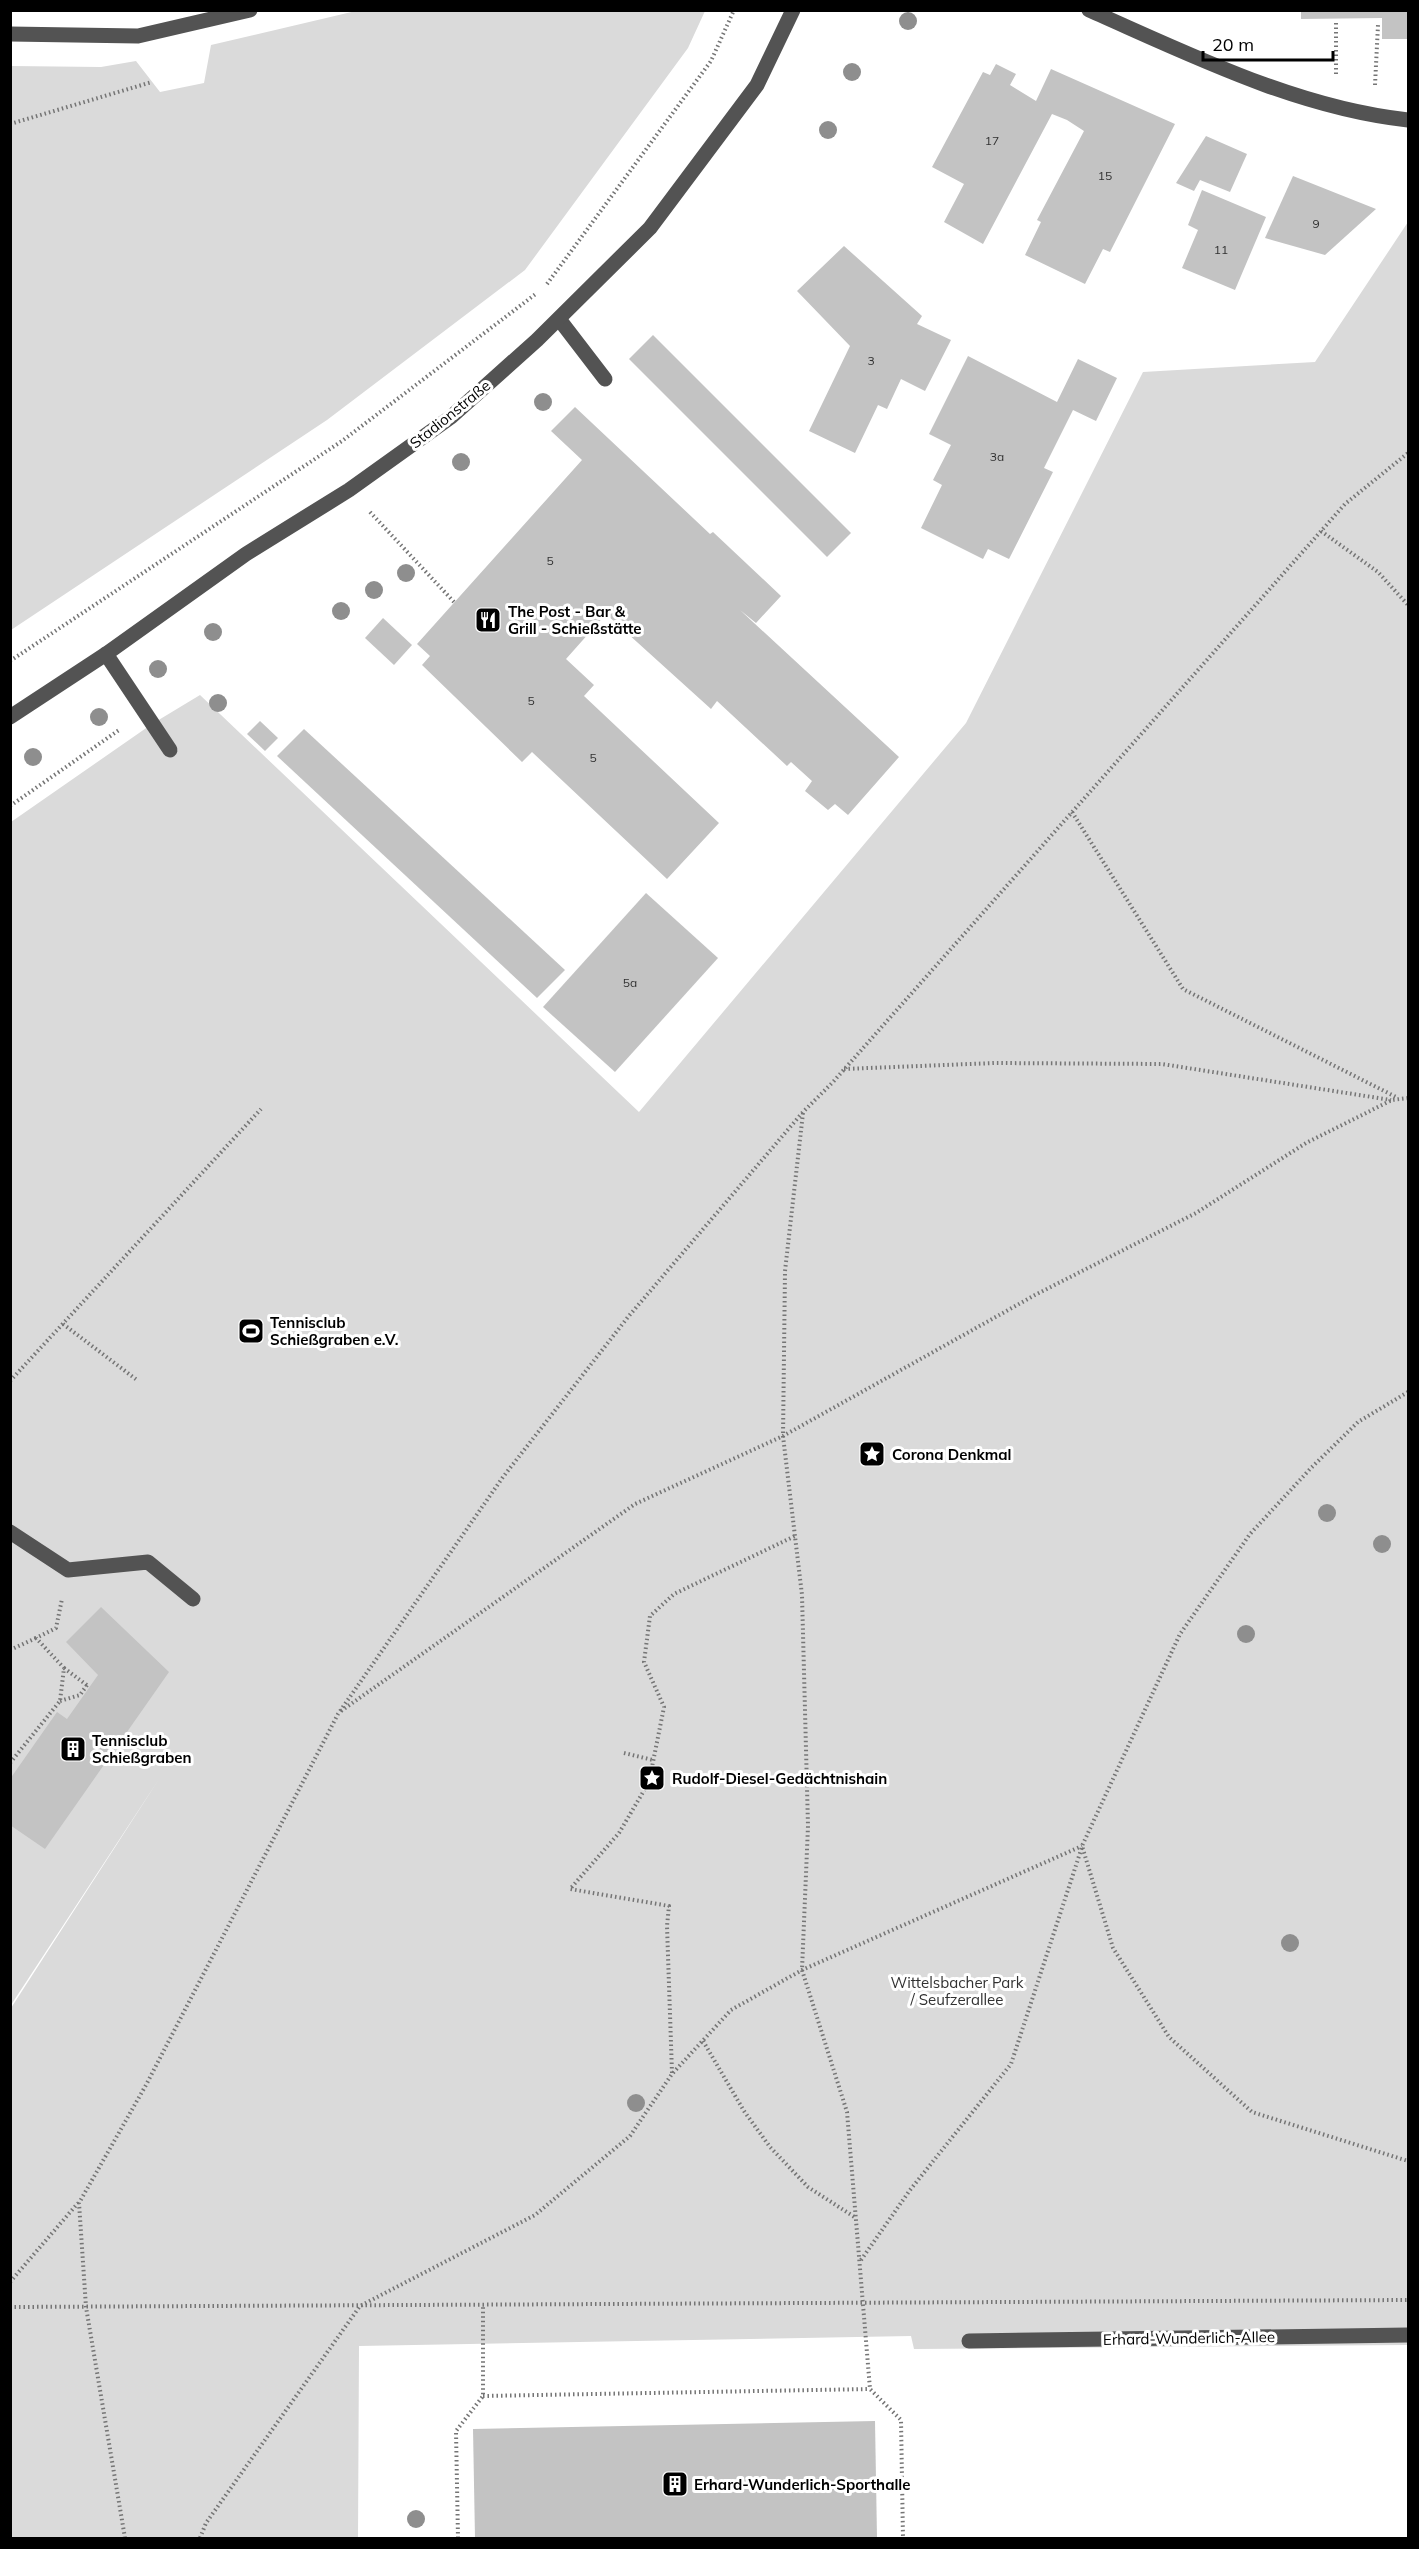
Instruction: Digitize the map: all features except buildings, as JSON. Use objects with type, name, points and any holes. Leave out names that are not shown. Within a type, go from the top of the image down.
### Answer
[{"type":"street","points":[[10,34],[138,36],[249,10]]},
{"type":"street","name":"Stadionstraße","points":[[10,717],[106,654],[246,554],[350,490],[452,417],[559,319],[657,219],[757,85],[793,10]]},
{"type":"street","points":[[1089,10],[1239,75],[1374,116],[1408,120]]},
{"type":"street","points":[[559,319],[605,379]]},
{"type":"street","points":[[106,654],[170,750]]},
{"type":"street","points":[[10,1533],[68,1570],[148,1562],[193,1599]]},
{"type":"street","name":"Erhard-Wunderlich-Allee","points":[[969,2341],[1408,2335]]},
{"type":"path","points":[[10,662],[342,441],[544,288],[711,61],[734,10]]},
{"type":"path","points":[[1336,23],[1336,105]]},
{"type":"path","points":[[1374,116],[1378,25]]},
{"type":"path","points":[[10,124],[152,82]]},
{"type":"path","points":[[10,2282],[79,2203],[146,2085],[338,1714],[503,1477],[628,1317],[803,1112],[844,1069],[1321,531],[1346,504],[1408,453]]},
{"type":"path","points":[[350,490],[455,603]]},
{"type":"path","points":[[1321,531],[1378,572],[1408,605]]},
{"type":"path","points":[[10,806],[146,714]]},
{"type":"path","points":[[1072,812],[1183,989],[1399,1098]]},
{"type":"path","points":[[844,1069],[995,1063],[1162,1064],[1392,1100]]},
{"type":"path","points":[[338,1714],[635,1504],[783,1436],[1035,1295],[1196,1213],[1306,1143],[1392,1100],[1408,1098]]},
{"type":"path","points":[[10,1381],[261,1109]]},
{"type":"path","points":[[803,1112],[785,1271],[783,1436],[802,1595],[808,1826],[802,1970],[847,2112],[870,2389],[901,2420],[903,2538]]},
{"type":"path","points":[[63,1324],[137,1380]]},
{"type":"path","points":[[860,2262],[910,2190],[1011,2064],[1082,1846],[1180,1634],[1250,1534],[1311,1468],[1358,1422],[1408,1392]]},
{"type":"path","points":[[672,2074],[667,1926],[669,1906],[570,1889],[620,1833],[649,1782],[664,1707],[644,1662],[650,1616],[674,1594],[795,1536]]},
{"type":"path","points":[[10,1650],[56,1628],[68,1570]]},
{"type":"path","points":[[36,1638],[64,1668],[88,1686],[80,1695],[60,1701]]},
{"type":"path","points":[[10,1763],[60,1701],[64,1668]]},
{"type":"path","points":[[624,1753],[653,1761]]},
{"type":"path","points":[[200,2538],[206,2523],[360,2306],[535,2215],[630,2136],[672,2074],[731,2010],[802,1970],[1082,1846]]},
{"type":"path","points":[[1082,1846],[1113,1948],[1169,2037],[1252,2112],[1408,2161]]},
{"type":"path","points":[[702,2041],[744,2111],[771,2147],[808,2187],[856,2218]]},
{"type":"path","points":[[79,2203],[86,2307],[125,2538]]},
{"type":"path","points":[[10,2307],[1408,2300]]},
{"type":"path","points":[[458,2538],[456,2431],[483,2396],[483,2306]]},
{"type":"path","points":[[483,2396],[870,2389]]},
{"type":"green space","points":[[360,10],[705,11],[688,48],[525,270],[327,420],[11,630],[11,66],[101,67],[136,61],[160,92],[204,83],[211,45]]},
{"type":"green space","name":"Wittelsbacher Park / Seufzerallee","points":[[1408,222],[1408,2345],[914,2349],[911,2336],[359,2346],[358,2538],[11,2538],[11,2008],[161,1776],[11,2005],[11,822],[152,724],[200,695],[639,1112],[966,723],[1143,372],[1315,362]]},
{"type":"place","name":"The Post - Bar & Grill - Schießstätte","points":[[488,620]]},
{"type":"place","name":"Tennisclub Schießgraben e.V.","points":[[251,1331]]},
{"type":"place","name":"Corona Denkmal","points":[[872,1454]]},
{"type":"place","name":"Tennisclub Schießgraben","points":[[73,1749]]},
{"type":"place","name":"Rudolf-Diesel-Gedächtnishain","points":[[652,1778]]},
{"type":"place","name":"Erhard-Wunderlich-Sporthalle","points":[[675,2484]]}]
